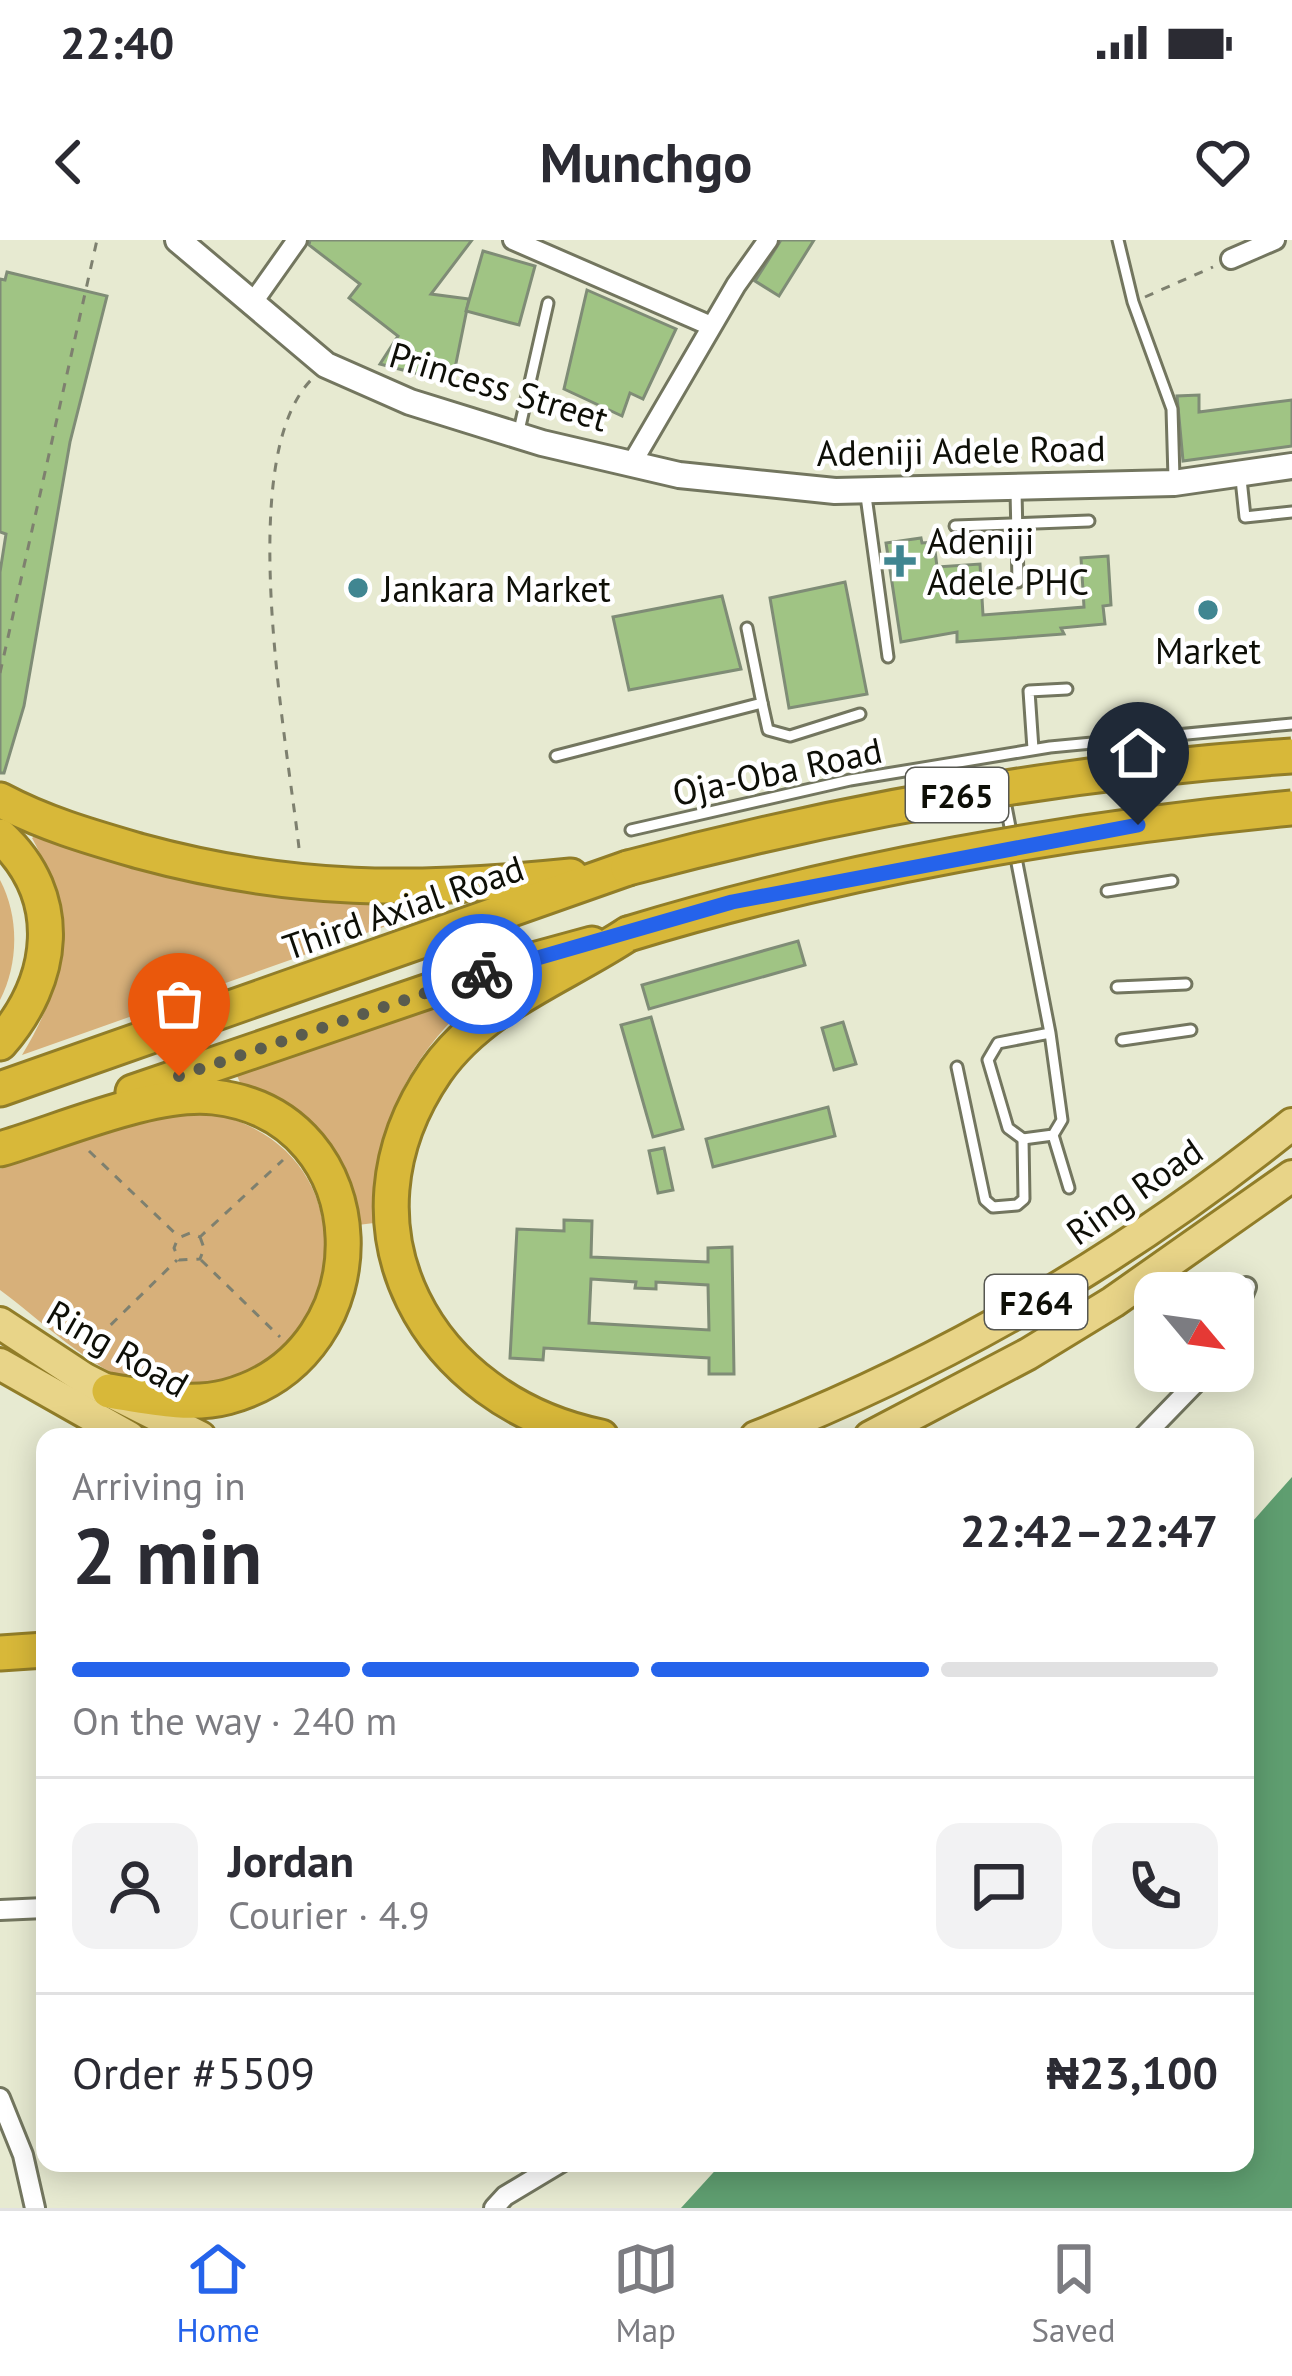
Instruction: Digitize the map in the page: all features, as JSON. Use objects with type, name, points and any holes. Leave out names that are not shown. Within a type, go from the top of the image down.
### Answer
[{"type":"highway","name":"F265","points":[[624,870],[779,828],[1052,777],[1292,756]]},
{"type":"highway","points":[[0,800],[69,832],[202,868],[305,885],[362,890],[482,885],[624,870]]},
{"type":"highway","name":"F265","points":[[0,1145],[464,979],[732,902],[1180,818],[1292,808]]},
{"type":"highway","points":[[0,836],[28,872],[44,907],[48,958],[37,989],[0,1043]]},
{"type":"highway","name":"Third Axial Road","points":[[0,1089],[624,870]]},
{"type":"highway","points":[[570,1428],[502,1402],[454,1363],[413,1302],[392,1225],[393,1185],[398,1151],[418,1102],[467,1035],[511,1002],[628,934]]},
{"type":"highway","points":[[0,1145],[165,1101],[213,1097],[254,1108],[286,1141],[324,1167],[344,1228],[337,1301],[311,1347],[278,1375],[227,1397],[160,1399],[109,1391]]},
{"type":"highway","points":[[0,1653],[36,1651]]},
{"type":"main road","name":"Ring Road","points":[[779,1428],[863,1395],[977,1337],[1135,1244],[1292,1124]]},
{"type":"main road","name":"F264","points":[[885,1428],[1096,1312],[1221,1230],[1292,1175]]},
{"type":"main road","name":"Ring Road","points":[[0,1324],[109,1391],[182,1428]]},
{"type":"main road","name":"Ring Road","points":[[0,1364],[114,1428]]},
{"type":"street","name":"Princess Street","points":[[178,240],[326,364],[410,402],[632,463]]},
{"type":"street","points":[[251,305],[297,240]]},
{"type":"street","points":[[632,463],[711,326],[768,240]]},
{"type":"street","points":[[1231,259],[1275,240]]},
{"type":"street","points":[[515,241],[711,326]]},
{"type":"street","name":"Adeniji Adele Road","points":[[632,463],[742,484],[865,490],[1174,483],[1292,466]]},
{"type":"street","points":[[1152,1428],[1187,1392]]},
{"type":"street","points":[[0,1910],[36,1908]]},
{"type":"street","points":[[0,2098],[23,2155],[35,2208]]},
{"type":"street","points":[[494,2208],[547,2172]]},
{"type":"lane","points":[[1118,240],[1133,302],[1172,409],[1174,483]]},
{"type":"lane","points":[[518,435],[548,303]]},
{"type":"lane","points":[[1241,473],[1245,517],[1292,512]]},
{"type":"lane","points":[[1016,485],[1018,582]]},
{"type":"lane","points":[[865,490],[888,657]]},
{"type":"lane","points":[[955,526],[1089,521]]},
{"type":"lane","points":[[747,628],[768,730],[790,736],[860,714]]},
{"type":"lane","points":[[1034,749],[1029,692],[1067,689]]},
{"type":"lane","points":[[556,756],[762,703]]},
{"type":"lane","name":"Oja-Oba Road","points":[[631,830],[850,780],[1034,749],[1292,724]]},
{"type":"lane","points":[[996,756],[1050,1033],[1062,1120],[1053,1135],[1069,1188]]},
{"type":"lane","points":[[1107,891],[1172,881]]},
{"type":"lane","points":[[1117,987],[1186,984]]},
{"type":"lane","points":[[1122,1040],[1191,1030]]},
{"type":"lane","points":[[1050,1033],[998,1043],[988,1060],[1008,1128],[1023,1139],[1053,1135]]},
{"type":"lane","points":[[957,1067],[985,1199],[993,1207],[1024,1199],[1023,1139]]},
{"type":"path","points":[[0,673],[98,240]]},
{"type":"path","points":[[1133,302],[1231,259]]},
{"type":"path","points":[[299,848],[266,543],[294,397],[326,364]]},
{"type":"path","points":[[200,1237],[286,1141]]},
{"type":"path","points":[[89,1151],[178,1237]]},
{"type":"path","points":[[190,1232],[200,1237],[204,1248],[200,1259],[189,1263],[178,1258],[174,1248],[178,1237],[190,1232]]},
{"type":"path","points":[[84,1351],[178,1258]]},
{"type":"path","points":[[200,1259],[290,1346]]},
{"type":"shaded area","points":[[41,831],[136,866],[236,891],[440,907],[22,1055],[49,1000],[61,948],[55,895],[32,838]]},
{"type":"shaded area","points":[[0,880],[11,909],[14,940],[11,971],[0,1000]]},
{"type":"shaded area","points":[[477,986],[480,995],[433,1042],[399,1096],[379,1157],[374,1223],[358,1225],[345,1177],[320,1138],[284,1108],[241,1085],[235,1071]]},
{"type":"shaded area","points":[[197,1111],[263,1134],[305,1174],[323,1225],[321,1279],[299,1329],[260,1368],[205,1388],[137,1383],[84,1356],[0,1290],[0,1169],[120,1123]]},
{"type":"shaded area","points":[[1292,1477],[1292,2208],[681,2208],[714,2172],[1254,2172],[1254,1520]]},
{"type":"building","points":[[310,240],[472,240],[431,294],[469,299],[452,383],[380,364],[398,336],[349,298],[360,284],[309,245]]},
{"type":"building","points":[[781,240],[814,240],[779,296],[755,281]]},
{"type":"building","points":[[483,251],[535,266],[519,325],[466,311]]},
{"type":"building","points":[[7,272],[107,296],[70,442],[24,706],[4,773],[0,773],[0,572],[6,534],[0,532],[0,279],[5,280]]},
{"type":"building","points":[[587,290],[676,329],[643,399],[630,393],[622,416],[564,389]]},
{"type":"building","points":[[1199,395],[1199,412],[1292,400],[1292,446],[1183,461],[1177,396]]},
{"type":"building","points":[[921,538],[922,543],[934,542],[937,567],[980,564],[983,615],[1084,607],[1081,558],[1108,556],[1111,605],[1103,606],[1105,624],[1061,628],[1064,634],[957,642],[957,632],[901,642],[886,543]]},
{"type":"building","points":[[845,582],[867,694],[789,708],[770,598]]},
{"type":"building","points":[[722,596],[741,669],[629,690],[613,617]]},
{"type":"building","points":[[798,941],[805,965],[649,1009],[642,985]]},
{"type":"building","points":[[651,1017],[683,1129],[653,1137],[621,1025]]},
{"type":"building","points":[[843,1022],[856,1064],[834,1070],[822,1028]]},
{"type":"building","points":[[828,1107],[835,1136],[713,1167],[706,1139]]},
{"type":"building","points":[[664,1148],[673,1190],[658,1193],[649,1151]]},
{"type":"building","points":[[564,1220],[592,1221],[591,1257],[708,1262],[708,1248],[732,1247],[734,1374],[709,1374],[709,1358],[544,1348],[543,1360],[510,1358],[517,1229],[564,1231]],"holes":[[[591,1279],[636,1282],[635,1288],[656,1289],[656,1282],[708,1285],[709,1330],[589,1323]]]},
{"type":"way so far","points":[[179,1076],[482,974]]},
{"type":"place","name":"Adeniji Adele PHC","points":[[900,561]]},
{"type":"place","name":"Jankara Market","points":[[358,588]]},
{"type":"place","name":"Market","points":[[1208,610]]},
{"type":"route","points":[[482,974],[732,902],[1138,825]]}]
